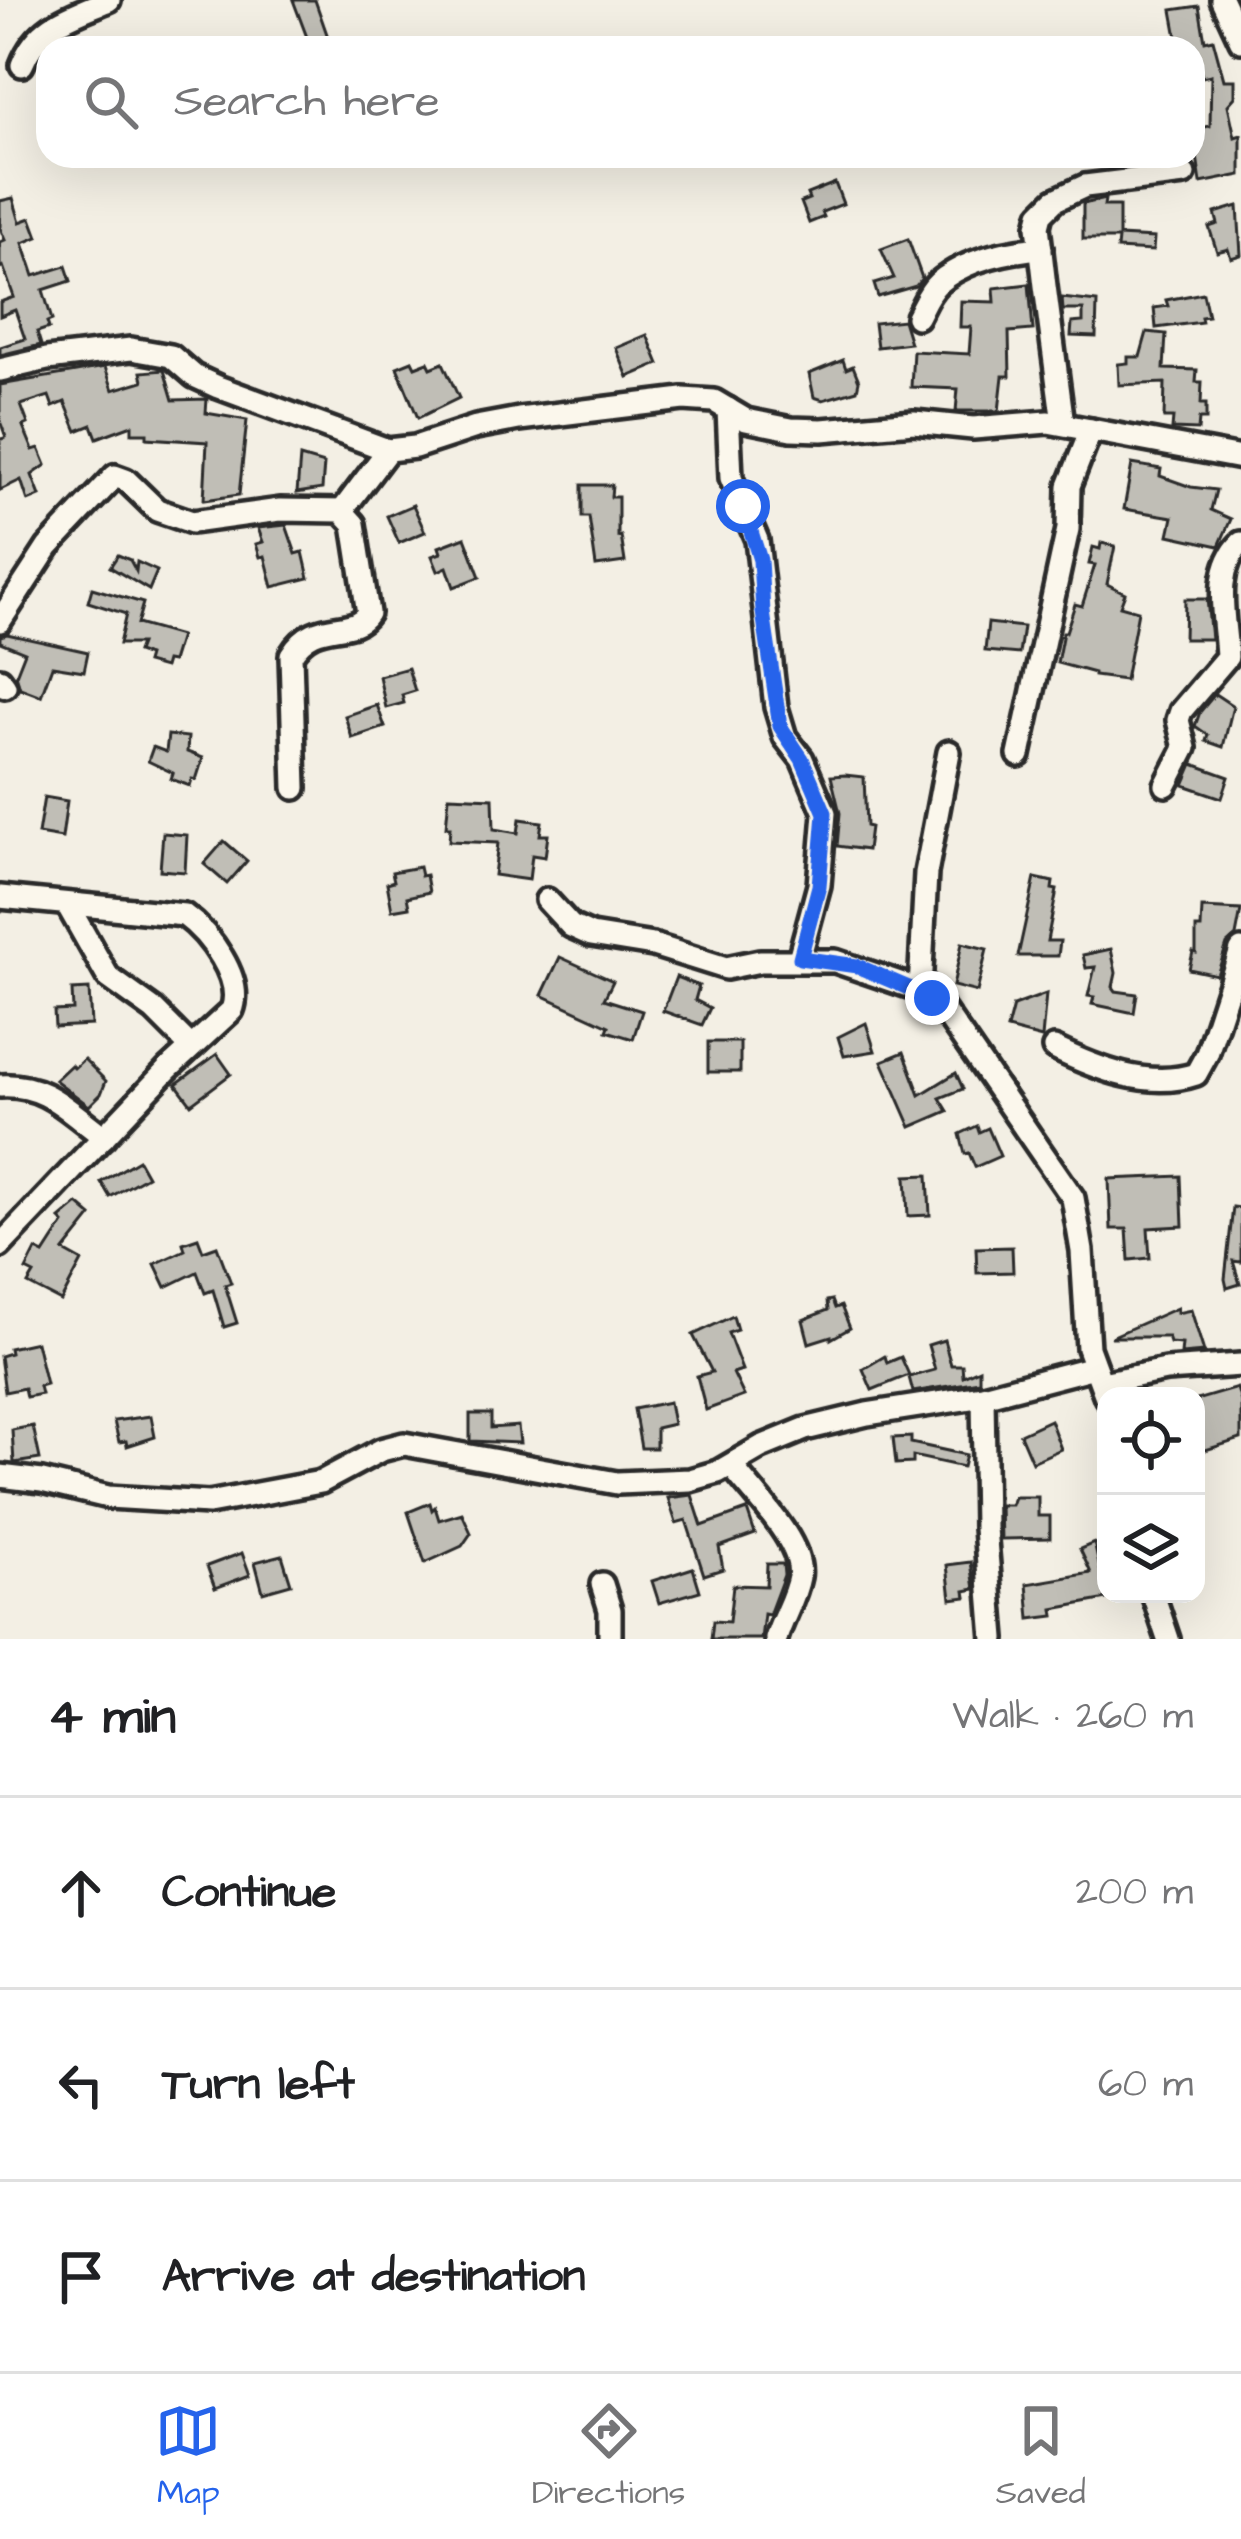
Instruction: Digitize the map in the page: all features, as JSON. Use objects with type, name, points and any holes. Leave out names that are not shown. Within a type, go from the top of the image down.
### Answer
[{"type":"street","points":[[39,36],[109,0]]},
{"type":"street","points":[[1222,0],[1241,41]]},
{"type":"street","points":[[22,65],[36,41]]},
{"type":"street","points":[[1063,424],[1041,214],[1070,191],[1085,186],[1184,174]]},
{"type":"street","points":[[917,317],[930,292],[945,278],[999,254],[1041,248]]},
{"type":"street","points":[[0,370],[116,348],[172,356],[194,376],[218,387],[388,450],[415,447],[487,424],[683,399],[710,400],[768,426],[808,430],[897,422],[973,428],[1034,422],[1241,458]]},
{"type":"street","points":[[728,409],[730,478],[757,539],[776,706],[785,736],[802,759],[825,813],[819,886],[800,958]]},
{"type":"street","points":[[1019,755],[1068,529],[1069,486],[1091,430]]},
{"type":"street","points":[[342,511],[388,450]]},
{"type":"street","points":[[0,621],[48,547],[115,476],[126,480],[157,510],[192,522],[280,510],[342,511],[354,524],[368,614],[363,622],[309,634],[291,655],[295,788]]},
{"type":"street","points":[[1166,785],[1185,748],[1178,720],[1181,711],[1227,657],[1222,597],[1227,566],[1241,544]]},
{"type":"street","points":[[920,990],[926,873],[949,752]]},
{"type":"street","points":[[0,897],[180,913],[193,921],[231,975],[235,1002],[0,1246]]},
{"type":"street","points":[[547,900],[578,931],[653,946],[721,967],[800,958],[857,966],[920,990],[956,1023],[1073,1198],[1082,1251],[1088,1348],[1100,1383]]},
{"type":"street","points":[[68,906],[105,974],[154,1010],[191,1048]]},
{"type":"street","points":[[1054,1048],[1106,1071],[1172,1079],[1196,1074],[1208,1054],[1241,950]]},
{"type":"street","points":[[0,1086],[39,1090],[104,1137]]},
{"type":"street","points":[[0,1476],[42,1481],[82,1493],[195,1504],[321,1482],[381,1450],[404,1444],[630,1484],[690,1480],[732,1466],[761,1447],[805,1429],[867,1414],[1166,1370],[1241,1365]]},
{"type":"street","points":[[983,1396],[985,1528],[994,1639]]},
{"type":"street","points":[[732,1466],[787,1535],[799,1562],[793,1597],[776,1639]]},
{"type":"street","points":[[602,1584],[610,1610],[610,1639]]},
{"type":"street","points":[[1157,1603],[1168,1639]]},
{"type":"building","points":[[293,0],[315,0],[328,36],[306,36]]},
{"type":"building","points":[[1199,6],[1204,36],[1177,36],[1172,10]]},
{"type":"building","points":[[1213,39],[1224,80],[1235,80],[1235,97],[1228,105],[1235,137],[1241,135],[1241,175],[1201,183],[1205,127],[1210,126],[1211,75],[1205,76],[1205,41]]},
{"type":"building","points":[[835,183],[843,204],[809,223],[801,202],[809,199],[807,194]]},
{"type":"building","points":[[13,198],[20,222],[31,218],[38,237],[23,243],[34,276],[66,266],[71,281],[43,290],[52,320],[47,322],[49,328],[37,332],[41,345],[0,355],[0,347],[25,339],[15,310],[0,316],[0,302],[14,297],[3,266],[0,268],[0,242],[5,240],[0,201]]},
{"type":"building","points":[[1105,199],[1104,206],[1119,206],[1119,236],[1154,238],[1153,251],[1117,249],[1118,239],[1083,239],[1083,204]]},
{"type":"building","points":[[1238,206],[1241,255],[1231,258],[1228,249],[1217,252],[1209,227],[1218,224],[1215,213]]},
{"type":"building","points":[[908,239],[922,278],[916,286],[878,297],[874,284],[894,278],[881,249]]},
{"type":"building","points":[[1029,284],[1033,330],[1009,332],[1010,376],[1003,376],[999,411],[956,411],[958,389],[911,387],[913,351],[969,354],[971,327],[960,327],[961,301],[995,302],[994,288]]},
{"type":"building","points":[[1203,293],[1208,316],[1201,317],[1202,322],[1156,328],[1154,308],[1168,306],[1166,300]]},
{"type":"building","points":[[1062,298],[1097,302],[1096,337],[1071,336],[1072,323],[1083,322],[1083,310],[1063,310]]},
{"type":"building","points":[[903,320],[910,343],[877,347],[874,323]]},
{"type":"building","points":[[1147,332],[1166,334],[1164,369],[1197,370],[1201,404],[1206,404],[1206,419],[1199,419],[1198,430],[1172,429],[1173,418],[1164,418],[1165,383],[1119,385],[1118,364],[1128,363],[1128,357],[1140,357]]},
{"type":"building","points":[[647,335],[659,364],[628,377],[616,348]]},
{"type":"building","points":[[843,360],[846,369],[853,366],[857,390],[823,400],[814,397],[809,374]]},
{"type":"building","points":[[412,361],[415,367],[443,363],[459,398],[418,418],[397,367]]},
{"type":"building","points":[[105,367],[113,390],[143,381],[141,372],[164,370],[173,400],[207,399],[206,413],[247,420],[239,495],[204,500],[207,442],[147,438],[147,433],[132,433],[132,425],[97,438],[92,425],[77,431],[65,402],[53,407],[49,396],[21,405],[33,450],[39,448],[46,465],[32,475],[40,496],[28,501],[21,480],[0,490],[0,440],[6,437],[0,421],[0,385]]},
{"type":"building","points":[[300,457],[324,464],[322,489],[297,493]]},
{"type":"building","points":[[1132,464],[1161,469],[1160,476],[1191,487],[1216,490],[1211,510],[1231,519],[1219,546],[1169,535],[1173,517],[1124,509]]},
{"type":"building","points":[[582,485],[612,485],[611,497],[618,497],[618,537],[625,562],[596,566],[589,517],[582,517]]},
{"type":"building","points":[[413,505],[425,532],[399,543],[387,516]]},
{"type":"building","points":[[286,525],[296,554],[303,552],[309,578],[273,587],[265,556],[260,557],[256,544],[263,542],[258,528]]},
{"type":"building","points":[[465,537],[480,577],[454,587],[447,567],[438,571],[432,556],[441,553],[439,547]]},
{"type":"building","points":[[1101,543],[1115,546],[1107,584],[1125,593],[1120,606],[1138,611],[1125,680],[1094,676],[1057,663],[1063,632],[1075,604],[1082,606],[1095,565],[1089,564],[1093,547],[1100,549]]},
{"type":"building","points":[[118,555],[130,560],[136,571],[137,562],[157,571],[149,590],[110,567]]},
{"type":"building","points":[[92,588],[143,603],[137,624],[180,636],[172,662],[166,661],[164,668],[146,663],[148,656],[137,652],[140,644],[119,644],[126,614],[88,602]]},
{"type":"building","points":[[1185,599],[1207,599],[1211,639],[1184,639]]},
{"type":"building","points":[[988,623],[1023,627],[1019,654],[985,651]]},
{"type":"building","points":[[0,636],[88,652],[84,671],[52,666],[41,696],[20,688],[16,675],[25,652],[0,642]]},
{"type":"building","points":[[408,668],[415,691],[402,695],[404,703],[386,708],[379,676]]},
{"type":"building","points":[[1215,694],[1233,706],[1223,747],[1206,741],[1208,735],[1195,726]]},
{"type":"building","points":[[377,705],[385,727],[352,738],[345,716]]},
{"type":"building","points":[[168,735],[188,737],[187,752],[203,758],[190,786],[171,779],[173,773],[148,761],[153,747],[166,752]]},
{"type":"building","points":[[1193,764],[1229,777],[1222,798],[1184,785]]},
{"type":"building","points":[[831,776],[864,777],[866,826],[870,827],[867,850],[837,846],[840,813]]},
{"type":"building","points":[[449,796],[493,798],[494,829],[518,833],[520,819],[542,822],[540,835],[548,835],[545,857],[532,855],[529,880],[494,875],[498,843],[449,841]]},
{"type":"building","points":[[44,797],[67,801],[62,838],[38,834]]},
{"type":"building","points":[[163,833],[187,835],[185,872],[160,870]]},
{"type":"building","points":[[224,841],[247,861],[227,884],[204,864]]},
{"type":"building","points":[[419,867],[429,892],[407,897],[409,907],[392,910],[387,883],[394,881],[392,872]]},
{"type":"building","points":[[1035,878],[1053,882],[1052,889],[1057,890],[1047,941],[1060,941],[1058,956],[1018,956]]},
{"type":"building","points":[[1202,908],[1241,910],[1236,936],[1227,944],[1217,975],[1189,969]]},
{"type":"building","points":[[962,943],[987,949],[977,992],[953,986]]},
{"type":"building","points":[[1111,949],[1116,973],[1113,987],[1137,994],[1134,1013],[1092,1004],[1094,997],[1088,996],[1095,967],[1086,968],[1083,955]]},
{"type":"building","points":[[560,957],[613,981],[604,999],[642,1011],[633,1039],[607,1031],[609,1026],[542,995]]},
{"type":"building","points":[[676,977],[699,986],[695,1000],[710,1008],[702,1025],[663,1011]]},
{"type":"building","points":[[89,989],[91,1025],[55,1027],[54,1011],[73,1010],[72,990]]},
{"type":"building","points":[[1046,994],[1042,1038],[1007,1029],[1013,1006]]},
{"type":"building","points":[[866,1023],[875,1051],[844,1056],[838,1037]]},
{"type":"building","points":[[708,1042],[740,1042],[740,1072],[708,1072]]},
{"type":"building","points":[[904,1052],[920,1095],[956,1073],[963,1089],[940,1098],[948,1111],[911,1127],[882,1061]]},
{"type":"building","points":[[217,1054],[231,1074],[191,1104],[176,1084]]},
{"type":"building","points":[[84,1059],[106,1081],[89,1106],[55,1080]]},
{"type":"building","points":[[977,1126],[979,1132],[988,1128],[1000,1156],[975,1167],[969,1153],[965,1154],[960,1134]]},
{"type":"building","points":[[138,1160],[147,1176],[110,1197],[101,1182]]},
{"type":"building","points":[[928,1175],[930,1215],[908,1216],[906,1176]]},
{"type":"building","points":[[1181,1176],[1183,1226],[1148,1228],[1150,1258],[1129,1260],[1127,1229],[1111,1229],[1109,1179]]},
{"type":"building","points":[[78,1204],[92,1216],[64,1251],[82,1261],[61,1301],[28,1284],[34,1274],[26,1270],[36,1250],[44,1254],[64,1223],[60,1219]]},
{"type":"building","points":[[1233,1207],[1241,1208],[1241,1262],[1233,1261],[1240,1284],[1227,1288],[1225,1279]]},
{"type":"building","points":[[198,1238],[203,1251],[217,1246],[231,1283],[225,1285],[237,1323],[224,1327],[213,1290],[205,1293],[197,1272],[166,1287],[155,1264]]},
{"type":"building","points":[[1012,1247],[1013,1272],[977,1273],[976,1248]]},
{"type":"building","points":[[832,1300],[835,1308],[841,1306],[850,1328],[831,1339],[809,1343],[803,1320],[828,1310],[827,1301]]},
{"type":"building","points":[[1177,1308],[1177,1313],[1191,1310],[1204,1352],[1181,1354],[1182,1344],[1170,1343],[1168,1337],[1111,1337]]},
{"type":"building","points":[[733,1316],[737,1330],[728,1333],[742,1370],[733,1373],[744,1396],[706,1410],[697,1376],[712,1372],[693,1335]]},
{"type":"building","points":[[944,1340],[951,1365],[962,1365],[963,1376],[979,1369],[979,1381],[913,1392],[909,1377],[935,1370],[928,1345]]},
{"type":"building","points":[[36,1342],[46,1384],[39,1386],[41,1394],[26,1397],[24,1388],[5,1392],[0,1356],[10,1353],[9,1348]]},
{"type":"building","points":[[885,1356],[887,1363],[901,1357],[909,1375],[872,1390],[863,1369]]},
{"type":"building","points":[[1237,1388],[1241,1439],[1205,1450],[1205,1397]]},
{"type":"building","points":[[669,1402],[673,1424],[656,1428],[656,1448],[641,1448],[634,1409]]},
{"type":"building","points":[[470,1414],[491,1414],[491,1428],[518,1426],[520,1443],[470,1441]]},
{"type":"building","points":[[151,1416],[155,1437],[127,1446],[126,1441],[119,1442],[114,1421]]},
{"type":"building","points":[[1050,1420],[1061,1449],[1032,1462],[1020,1434]]},
{"type":"building","points":[[33,1426],[40,1459],[14,1463],[12,1430]]},
{"type":"building","points":[[911,1437],[911,1443],[966,1455],[963,1467],[913,1456],[913,1463],[896,1464],[893,1438]]},
{"type":"building","points":[[692,1495],[702,1526],[747,1510],[755,1534],[719,1547],[723,1569],[704,1575],[686,1520],[676,1523],[668,1498]]},
{"type":"building","points":[[1014,1497],[1038,1497],[1038,1516],[1050,1516],[1050,1538],[1001,1539],[1000,1505],[1011,1505]]},
{"type":"building","points":[[430,1503],[439,1520],[462,1513],[471,1533],[462,1546],[425,1563],[408,1512]]},
{"type":"building","points":[[1094,1543],[1097,1601],[1053,1609],[1054,1616],[1030,1619],[1027,1584],[1091,1573],[1080,1549]]},
{"type":"building","points":[[242,1553],[250,1575],[215,1588],[207,1566]]},
{"type":"building","points":[[282,1555],[291,1584],[263,1592],[255,1562]]},
{"type":"building","points":[[971,1562],[975,1589],[965,1591],[966,1597],[951,1599],[947,1565]]},
{"type":"building","points":[[767,1564],[783,1564],[784,1575],[769,1615],[764,1614],[761,1639],[711,1639],[713,1621],[729,1622],[733,1585],[766,1586]]},
{"type":"building","points":[[693,1568],[700,1591],[659,1603],[652,1581]]},
{"type":"route","points":[[743,506],[757,539],[780,726],[802,759],[825,813],[819,886],[800,958],[857,966],[932,998]]}]
